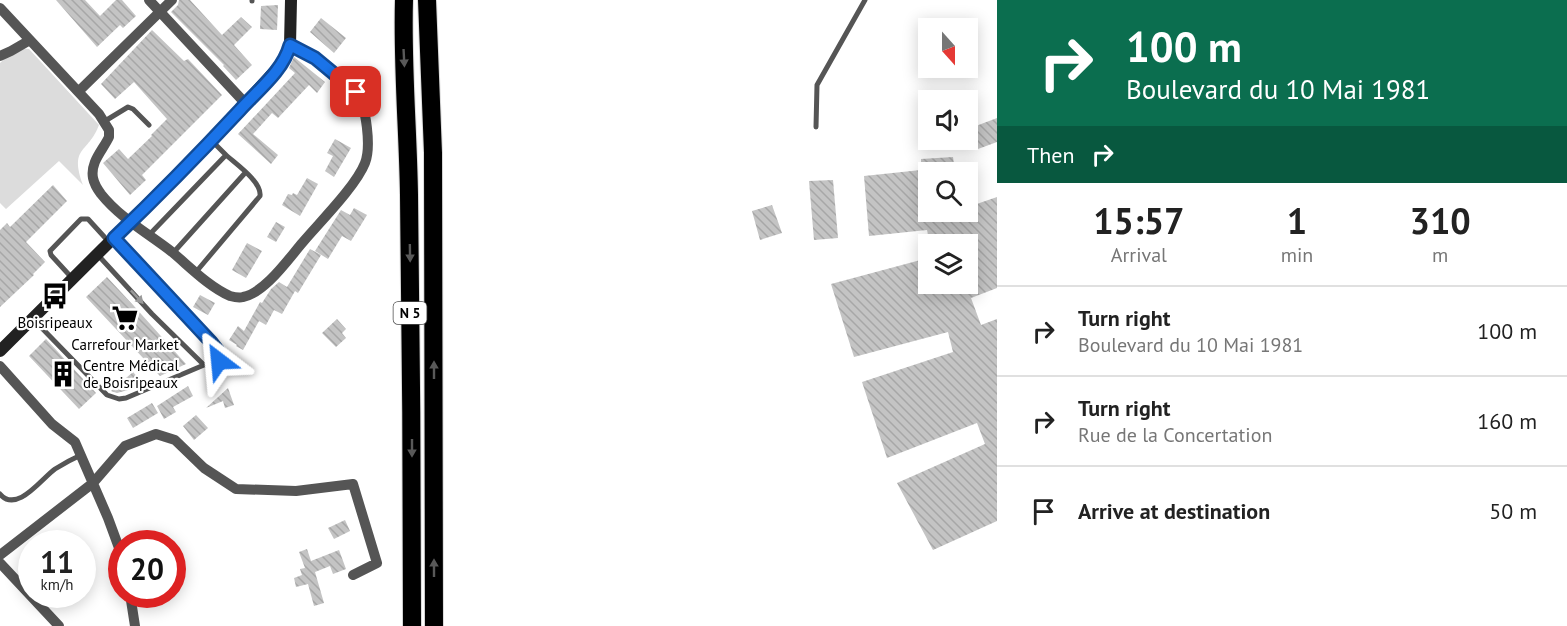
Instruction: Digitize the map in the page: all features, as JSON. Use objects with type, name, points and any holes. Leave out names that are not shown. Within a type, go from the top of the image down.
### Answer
[{"type":"highway","name":"N 5","points":[[404,0],[403,42],[408,157],[412,394],[412,626]]},
{"type":"highway","name":"N 5","points":[[427,0],[434,153],[434,626]]},
{"type":"street","points":[[149,0],[246,104]]},
{"type":"street","points":[[79,91],[172,0]]},
{"type":"street","points":[[0,351],[212,140],[284,61],[290,45],[291,0]]},
{"type":"street","points":[[0,8],[105,121],[109,137],[95,160],[93,170],[93,179],[101,194],[131,222],[232,297],[243,297],[258,290],[275,274],[342,196],[365,164],[368,136],[360,98],[356,92],[315,58],[290,45]]},
{"type":"street","points":[[0,56],[30,40]]},
{"type":"street","points":[[0,366],[52,424],[75,442],[112,530]]},
{"type":"street","points":[[0,555],[93,483],[126,446],[156,434],[175,440],[204,468],[236,489],[296,491],[353,484],[377,563],[353,575]]},
{"type":"street","points":[[0,563],[59,626]]},
{"type":"street","points":[[132,608],[135,626]]},
{"type":"lane","points":[[816,127],[817,85],[865,0]]},
{"type":"lane","points":[[105,121],[128,107],[149,125]]},
{"type":"lane","points":[[199,274],[261,192],[258,184],[212,140]]},
{"type":"lane","points":[[149,235],[226,155]]},
{"type":"lane","points":[[173,253],[245,173]]},
{"type":"lane","points":[[33,318],[112,398],[126,398],[204,365],[219,361],[218,351],[112,240],[88,219],[81,219],[50,251],[73,279]]},
{"type":"lane","points":[[97,254],[152,314],[204,365]]},
{"type":"lane","points":[[0,494],[11,500],[24,497],[54,470],[81,455]]},
{"type":"shaded area","points":[[17,48],[29,49],[99,125],[79,157],[79,172],[83,185],[59,161],[6,209],[0,203],[0,63]]},
{"type":"building","points":[[56,0],[85,0],[100,16],[116,0],[122,0],[136,16],[123,28],[120,25],[97,47]]},
{"type":"building","points":[[179,0],[190,0],[222,35],[241,17],[252,27],[234,45],[252,65],[236,80],[171,12],[178,5]]},
{"type":"building","points":[[278,5],[277,30],[260,29],[261,6]]},
{"type":"building","points":[[321,18],[346,38],[334,53],[310,32]]},
{"type":"building","points":[[152,30],[184,61],[188,59],[222,95],[142,175],[146,180],[130,195],[103,163],[119,149],[128,159],[167,119],[134,82],[115,99],[101,84]]},
{"type":"building","points":[[294,57],[325,82],[317,93],[309,85],[278,118],[272,113],[253,134],[278,155],[271,164],[238,134],[295,73],[289,68]]},
{"type":"building","points":[[997,118],[997,142],[978,149],[978,125]]},
{"type":"building","points":[[335,139],[351,148],[334,177],[325,171],[333,156],[327,153]]},
{"type":"building","points":[[953,157],[954,162],[921,162],[921,159]]},
{"type":"building","points":[[918,170],[918,222],[978,222],[978,204],[997,197],[997,288],[971,298],[981,325],[997,319],[997,521],[933,550],[897,483],[985,444],[977,423],[887,458],[862,382],[953,352],[948,332],[854,357],[831,284],[918,261],[918,294],[978,294],[978,234],[928,234],[927,230],[869,236],[864,176]]},
{"type":"building","points":[[307,178],[318,184],[300,216],[282,205],[288,194],[297,195]]},
{"type":"building","points":[[833,180],[838,238],[814,240],[809,181]]},
{"type":"building","points":[[53,185],[67,201],[26,242],[45,262],[0,307],[0,230],[7,223],[10,227]]},
{"type":"building","points":[[772,205],[782,233],[760,240],[752,211]]},
{"type":"building","points":[[354,208],[367,215],[351,241],[342,236],[328,259],[315,251],[341,210],[350,215]]},
{"type":"building","points":[[276,222],[285,227],[276,242],[267,237]]},
{"type":"building","points":[[247,243],[262,251],[246,278],[232,270]]},
{"type":"building","points":[[310,249],[321,255],[298,293],[295,291],[282,314],[274,310],[266,325],[259,321],[243,350],[236,346],[229,340],[238,326],[244,331],[260,302],[262,303],[271,289],[279,282],[287,287]]},
{"type":"building","points":[[107,277],[186,364],[160,376],[86,297]]},
{"type":"building","points":[[200,295],[215,303],[208,315],[193,307]]},
{"type":"building","points":[[337,319],[346,329],[342,333],[346,338],[336,347],[322,333]]},
{"type":"building","name":"Centre Médical de Boisripeaux","points":[[46,339],[96,393],[79,409],[29,356]]},
{"type":"building","points":[[133,372],[140,380],[139,387],[117,393],[111,391]]},
{"type":"building","points":[[188,386],[193,396],[173,407],[176,412],[164,419],[157,406]]},
{"type":"building","points":[[228,388],[234,405],[225,408],[223,401],[206,408]]},
{"type":"building","points":[[152,403],[158,413],[133,428],[127,418]]},
{"type":"building","points":[[196,415],[208,428],[194,440],[183,426]]},
{"type":"building","points":[[345,520],[350,531],[334,539],[328,528]]},
{"type":"building","points":[[307,549],[311,561],[339,550],[346,569],[333,574],[330,566],[315,572],[324,603],[314,606],[308,584],[296,587],[294,578],[302,575],[300,569],[305,568],[299,552]]},
{"type":"place","name":"Boisripeaux","points":[[55,296]]},
{"type":"place","name":"Carrefour Market","points":[[125,318]]},
{"type":"place","name":"Centre Médical de Boisripeaux","points":[[63,374]]},
{"type":"route","points":[[219,361],[218,351],[211,342],[114,238],[267,81],[284,61],[290,45],[315,58],[356,92]]}]
